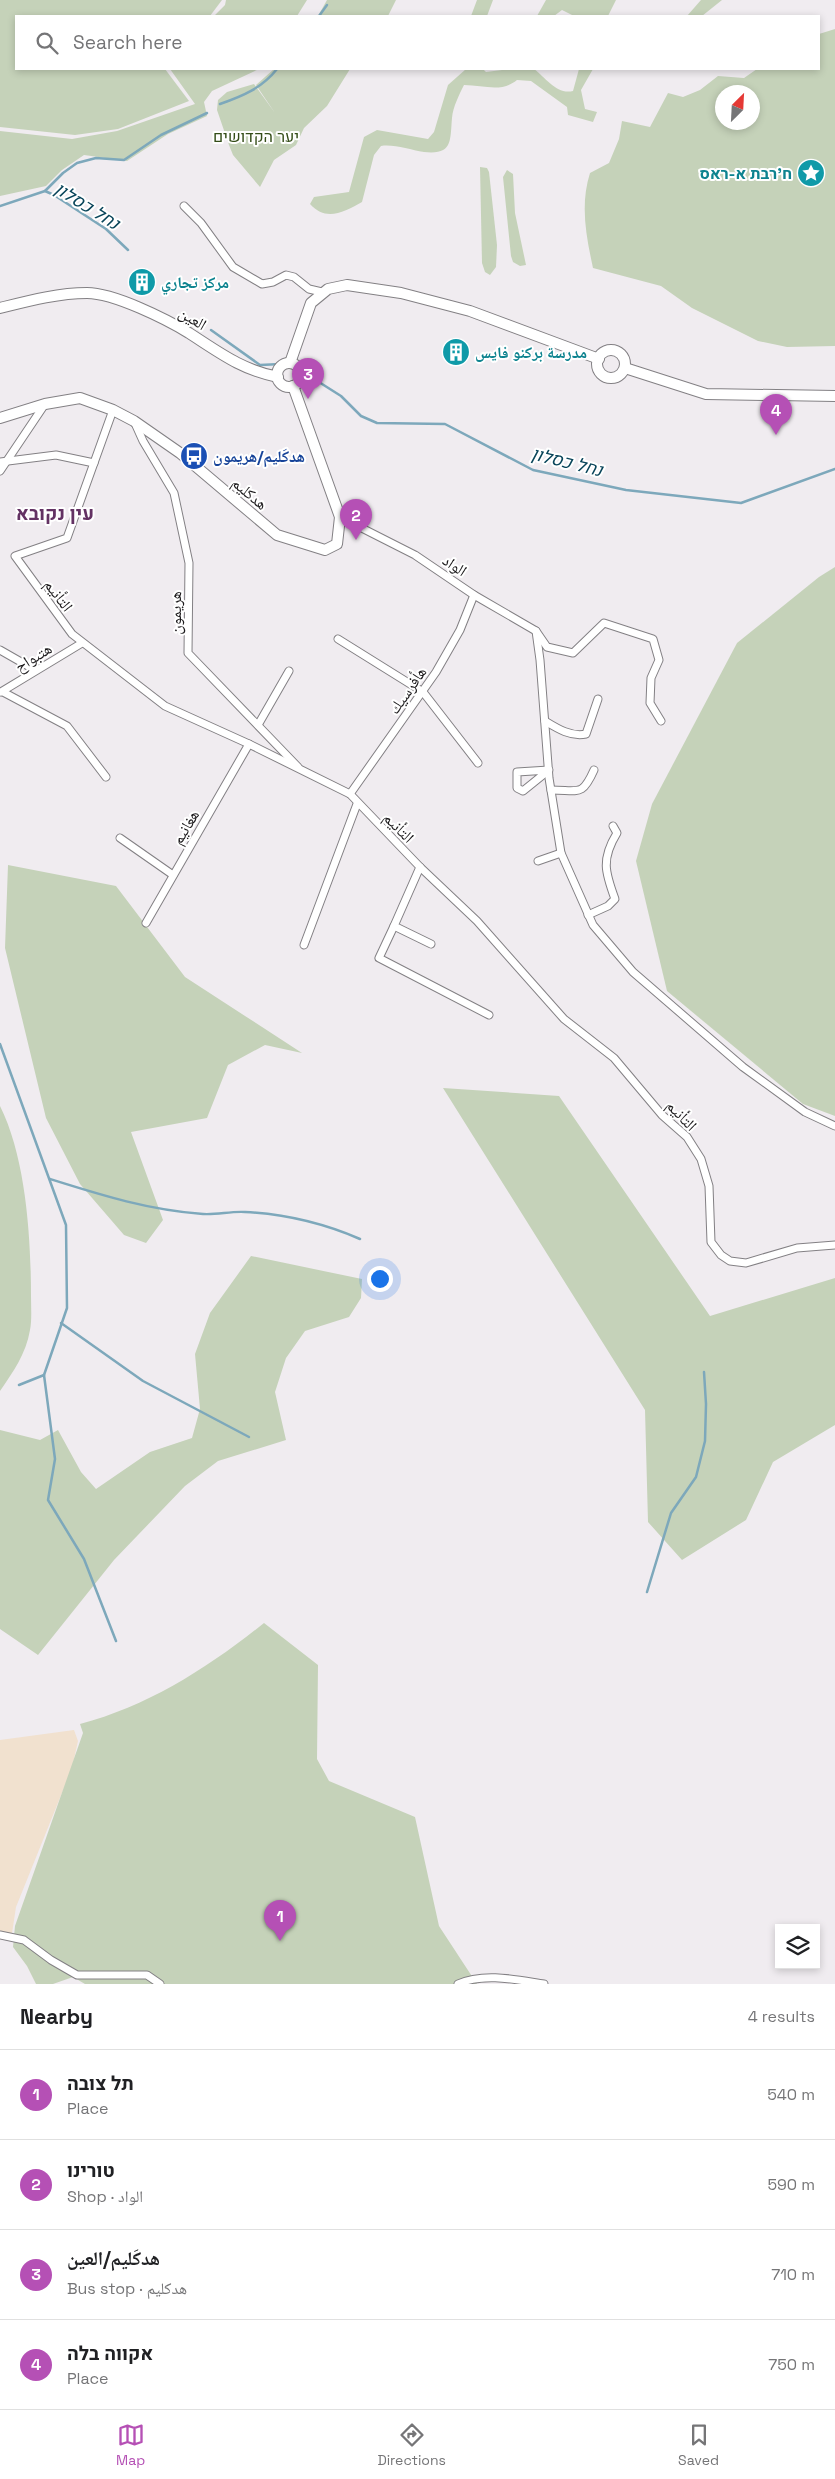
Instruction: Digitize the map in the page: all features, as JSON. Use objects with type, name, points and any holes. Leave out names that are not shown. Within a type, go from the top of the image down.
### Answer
[{"type":"street","points":[[184,206],[201,223],[234,266],[262,284],[273,282],[286,276],[294,277],[309,289],[322,292]]},
{"type":"street","points":[[290,363],[306,313],[315,298],[322,292],[336,287],[361,285],[429,299],[470,311],[599,359]]},
{"type":"street","name":"العين","points":[[0,308],[42,299],[88,293],[138,307],[172,322],[251,371],[278,377]]},
{"type":"street","points":[[608,351],[617,352],[624,358],[625,368],[617,377],[608,378],[600,371],[599,359],[608,351]]},
{"type":"street","points":[[290,363],[297,366],[301,373],[300,381],[293,386],[285,386],[278,377],[281,367],[290,363]]},
{"type":"street","points":[[625,368],[706,394],[835,396]]},
{"type":"street","name":"هدكليم","points":[[0,418],[45,404],[80,398],[114,410],[134,421],[180,453],[277,535],[325,550],[337,544],[340,517],[293,386]]},
{"type":"street","points":[[0,471],[45,404]]},
{"type":"street","name":"التأنيم","points":[[114,410],[67,538],[15,556],[72,634],[82,644],[165,706],[250,744],[302,772],[350,794],[357,804],[477,921],[564,1019],[614,1058],[662,1115],[687,1137],[701,1159],[709,1186],[711,1242],[721,1255],[730,1261],[746,1263],[797,1248],[835,1244]]},
{"type":"street","name":"هريمون","points":[[134,421],[140,436],[174,493],[189,562],[188,653],[302,772]]},
{"type":"street","points":[[0,462],[56,455],[94,463]]},
{"type":"street","name":"الواد","points":[[340,517],[415,555],[474,595],[536,631],[547,647],[573,653],[604,624],[653,639],[659,660],[651,678],[650,703],[662,721]]},
{"type":"street","name":"هأفرسيك","points":[[350,794],[424,692],[460,630],[474,595]]},
{"type":"street","points":[[536,631],[548,770],[561,853],[593,925],[633,972],[736,1061],[805,1112],[835,1126]]},
{"type":"street","points":[[338,639],[424,692],[478,763]]},
{"type":"street","name":"هتبواح","points":[[2,692],[35,670],[82,644]]},
{"type":"street","points":[[0,650],[35,670]]},
{"type":"street","points":[[258,726],[289,671]]},
{"type":"street","points":[[2,692],[67,726],[106,777]]},
{"type":"street","points":[[545,722],[563,731],[578,735],[586,734],[598,699]]},
{"type":"street","name":"هغانيم","points":[[146,923],[250,744]]},
{"type":"street","points":[[548,770],[523,791],[517,788],[516,772],[548,770]]},
{"type":"street","points":[[551,790],[580,790],[587,786],[594,770]]},
{"type":"street","points":[[304,945],[357,804]]},
{"type":"street","points":[[588,915],[608,906],[615,899],[605,869],[605,855],[616,833],[613,826]]},
{"type":"street","points":[[120,838],[173,875]]},
{"type":"street","points":[[538,861],[561,853]]},
{"type":"street","points":[[420,867],[379,958],[489,1015]]},
{"type":"street","points":[[394,926],[431,944]]},
{"type":"street","points":[[0,1935],[24,1940],[51,1960],[77,1975],[147,1975],[160,1984]]},
{"type":"street","points":[[458,1984],[490,1978],[544,1984]]},
{"type":"shaded area","points":[[74,1730],[78,1741],[72,1768],[16,1907],[11,1940],[0,1938],[0,1740]]},
{"type":"green space","points":[[0,0],[222,0],[211,15],[15,15],[15,70],[166,70],[189,101],[118,129],[75,135],[0,127]]},
{"type":"green space","points":[[226,0],[307,0],[298,15],[215,15],[225,5]]},
{"type":"green space","points":[[327,0],[396,0],[388,15],[319,15]]},
{"type":"green space","points":[[477,0],[493,0],[487,15],[471,15]]},
{"type":"green space","points":[[546,0],[616,0],[608,15],[572,15],[562,10],[555,15],[538,15]]},
{"type":"green space","points":[[701,0],[722,0],[703,15],[688,15]]},
{"type":"green space","points":[[835,29],[835,346],[787,347],[758,341],[692,308],[661,286],[593,268],[585,220],[587,185],[590,173],[609,163],[619,139],[622,121],[650,127],[668,93],[683,97],[700,90],[718,76],[744,78],[756,70],[820,70],[820,34]]},
{"type":"green space","points":[[171,70],[257,70],[212,91],[204,102],[207,116],[168,134],[127,161],[84,155],[62,170],[46,186],[0,196],[0,131],[72,139],[117,131],[195,104]]},
{"type":"green space","name":"יער הקדושים","points":[[273,70],[349,70],[327,106],[304,128],[296,145],[274,160],[260,187],[233,155],[217,110],[218,100],[227,92],[254,84],[275,113],[256,85]]},
{"type":"green space","points":[[465,70],[484,70],[486,72],[535,70],[552,85],[567,92],[573,91],[579,70],[592,70],[581,90],[585,109],[597,112],[593,122],[568,115],[567,107],[531,81],[517,80],[511,84],[498,87],[464,85],[454,110],[450,140],[445,149],[424,152],[397,146],[381,146],[374,155],[362,202],[342,212],[329,214],[322,213],[310,204],[314,197],[349,192],[364,137],[377,130],[428,139],[434,132],[448,85]]},
{"type":"green space","points":[[480,167],[487,168],[489,172],[497,245],[496,267],[490,275],[485,272],[482,263]]},
{"type":"green space","points":[[507,170],[513,174],[515,213],[526,265],[520,266],[513,262],[511,256],[503,177]]},
{"type":"green space","points":[[835,567],[835,1116],[803,1104],[667,991],[636,861],[652,804],[737,643],[819,577]]},
{"type":"green space","points":[[8,865],[116,886],[185,977],[302,1053],[265,1045],[228,1065],[207,1118],[131,1132],[163,1220],[146,1243],[124,1235],[80,1184],[46,1118],[5,948]]},
{"type":"green space","points":[[443,1088],[559,1096],[710,1316],[835,1278],[835,1425],[773,1462],[746,1520],[682,1560],[648,1522],[645,1410]]},
{"type":"green space","points":[[0,1106],[16,1149],[25,1199],[30,1249],[31,1322],[25,1347],[10,1377],[0,1391]]},
{"type":"green space","points":[[251,1256],[362,1279],[361,1298],[349,1317],[305,1331],[286,1358],[275,1392],[286,1440],[218,1461],[185,1486],[114,1560],[38,1655],[0,1629],[0,1430],[40,1440],[58,1430],[81,1472],[96,1489],[150,1452],[192,1438],[200,1409],[195,1354],[210,1313]]},
{"type":"green space","points":[[264,1623],[318,1665],[317,1759],[329,1781],[415,1817],[439,1926],[477,1984],[85,1984],[73,1977],[53,1984],[36,1984],[27,1966],[13,1947],[15,1926],[83,1733],[80,1724],[130,1707],[154,1696],[200,1670]]},
{"type":"waterway","points":[[320,15],[327,5]]},
{"type":"waterway","points":[[220,104],[252,91],[276,70]]},
{"type":"waterway","points":[[45,191],[63,173],[77,163],[96,158],[124,160],[161,135],[207,113]]},
{"type":"waterway","name":"נחל כסלון","points":[[0,206],[45,191],[106,229],[128,250]]},
{"type":"waterway","points":[[211,330],[260,365],[281,364]]},
{"type":"waterway","name":"נחל כסלון","points":[[311,377],[341,396],[361,416],[377,423],[445,424],[533,470],[626,490],[741,503],[835,469]]},
{"type":"waterway","points":[[0,1044],[66,1225],[67,1308],[44,1375],[19,1385]]},
{"type":"waterway","points":[[50,1179],[106,1196],[163,1209],[203,1214],[240,1212],[289,1217],[332,1228],[360,1239]]},
{"type":"waterway","points":[[61,1323],[143,1381],[249,1437]]},
{"type":"waterway","points":[[647,1592],[671,1513],[696,1477],[705,1441],[706,1404],[704,1372]]},
{"type":"waterway","points":[[44,1375],[55,1459],[48,1500],[84,1559],[116,1641]]},
{"type":"place","name":"ח'רבת א-ראס","points":[[811,173]]},
{"type":"place","name":"مركز تجاري","points":[[142,282]]},
{"type":"place","name":"مدرسة بركنو فايس","points":[[456,352]]},
{"type":"place","name":"هدكَليم/العين","points":[[308,399]]},
{"type":"place","name":"אקווה בלה","points":[[776,435]]},
{"type":"place","name":"هدكَليم/هريمون","points":[[194,456]]},
{"type":"place","name":"טורינו","points":[[356,540]]},
{"type":"place","name":"תל צובה","points":[[280,1941]]},
{"type":"district","name":"עין נקובא","points":[[55,513]]}]
